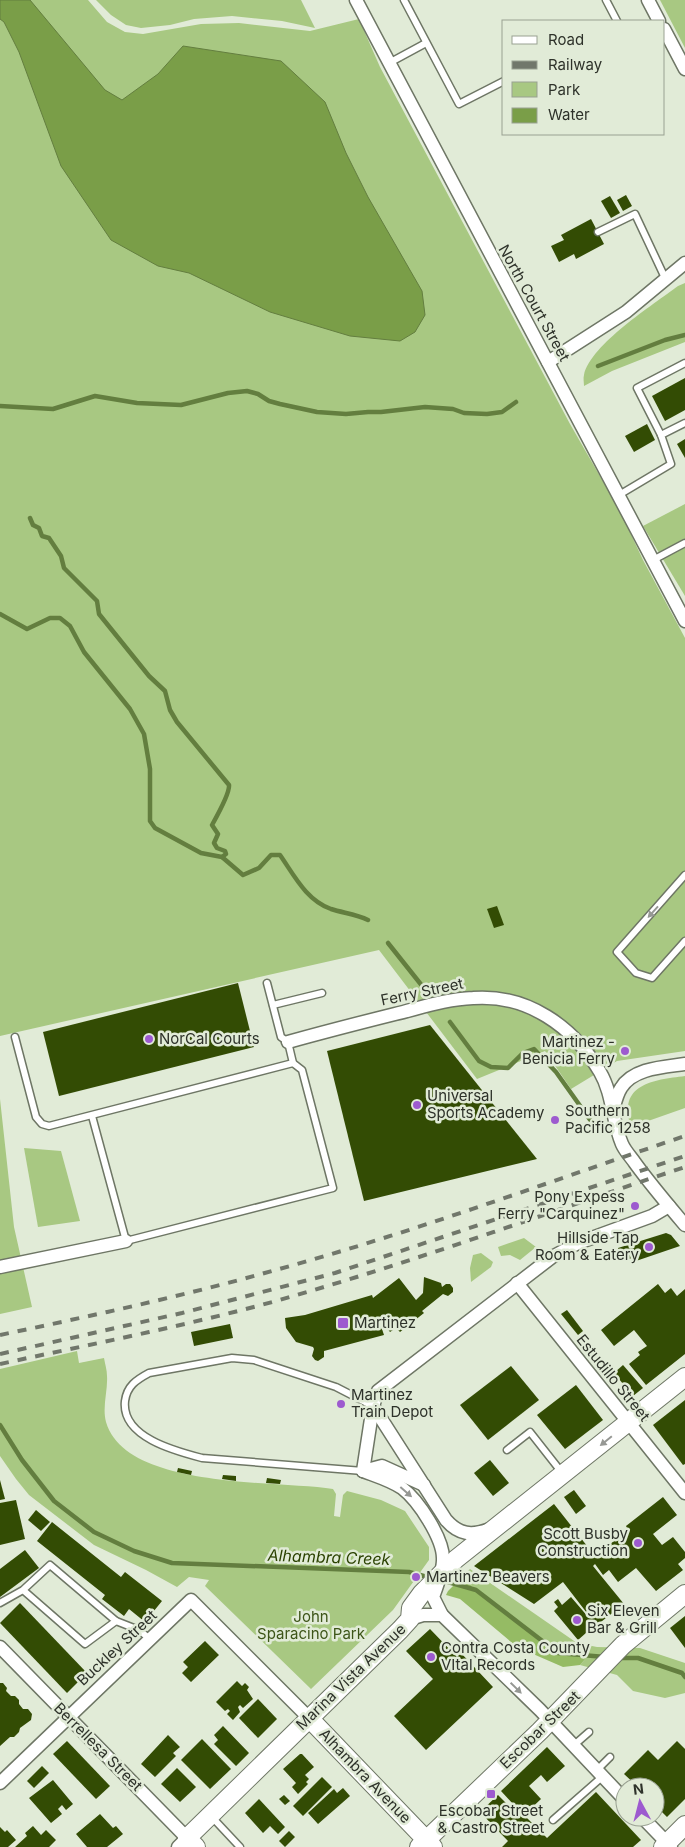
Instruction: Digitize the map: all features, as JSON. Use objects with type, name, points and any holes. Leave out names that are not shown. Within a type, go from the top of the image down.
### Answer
[{"type":"main road","name":"Marina Vista Avenue","points":[[187,1844],[210,1815],[410,1619],[411,1608],[428,1595],[446,1566],[685,1377]]},
{"type":"main road","name":"Escobar Street","points":[[426,1845],[540,1731],[549,1719],[596,1675],[623,1645],[685,1594]]},
{"type":"main road","name":"Alhambra Avenue","points":[[309,1718],[426,1845]]},
{"type":"main road","points":[[667,1846],[685,1825]]},
{"type":"street","name":"North Court Street","points":[[356,0],[566,395],[575,416],[685,620]]},
{"type":"street","points":[[648,0],[658,20]]},
{"type":"street","points":[[665,31],[685,70]]},
{"type":"street","points":[[548,362],[626,312],[685,263]]},
{"type":"street","name":"Ferry Street","points":[[288,1042],[455,1000],[474,998],[502,1000],[525,1005],[545,1014],[575,1038],[600,1073],[623,1146],[685,1225]]},
{"type":"street","points":[[613,1110],[620,1089],[636,1075],[648,1070],[685,1064]]},
{"type":"street","points":[[363,1471],[373,1406],[378,1391],[552,1257],[578,1243],[652,1216],[669,1206]]},
{"type":"street","points":[[0,1267],[126,1241]]},
{"type":"street","name":"Estudillo Street","points":[[517,1283],[685,1493]]},
{"type":"street","points":[[373,1406],[452,1527],[462,1533],[472,1534],[494,1528]]},
{"type":"street","points":[[363,1471],[382,1466],[424,1485]]},
{"type":"street","points":[[363,1471],[399,1486],[410,1494],[437,1535],[446,1566]]},
{"type":"street","points":[[428,1595],[442,1616],[549,1719],[615,1790]]},
{"type":"street","name":"Buckley Street","points":[[0,1783],[191,1600]]},
{"type":"street","name":"Alhambra Avenue","points":[[191,1600],[309,1718]]},
{"type":"street","points":[[410,1619],[423,1615],[442,1616]]},
{"type":"street","name":"Berrellesa Street","points":[[0,1647],[187,1844]]},
{"type":"street","points":[[651,1827],[667,1846]]},
{"type":"lane","points":[[404,0],[459,104],[502,82]]},
{"type":"lane","points":[[606,0],[616,20]]},
{"type":"lane","points":[[389,63],[426,43]]},
{"type":"lane","points":[[598,232],[635,214],[666,280]]},
{"type":"lane","points":[[619,496],[671,464],[661,436],[637,388],[685,363]]},
{"type":"lane","points":[[661,436],[685,423]]},
{"type":"lane","points":[[653,560],[685,543]]},
{"type":"lane","points":[[685,875],[617,952],[636,973],[652,978],[685,941]]},
{"type":"lane","points":[[92,1116],[126,1241],[333,1188],[302,1070],[293,1063],[288,1042],[281,1037],[267,984]]},
{"type":"lane","points":[[272,1005],[322,993]]},
{"type":"lane","points":[[15,1038],[36,1117],[42,1124],[49,1126],[56,1126],[293,1063]]},
{"type":"lane","points":[[363,1471],[202,1458],[178,1452],[138,1432],[129,1421],[126,1413],[126,1396],[129,1387],[139,1378],[149,1373],[232,1358],[254,1360],[336,1386],[373,1406]]},
{"type":"lane","points":[[507,1450],[530,1432],[563,1475]]},
{"type":"lane","points":[[0,1604],[23,1590],[50,1565],[116,1621],[139,1630],[151,1640]]},
{"type":"lane","points":[[23,1590],[85,1644],[116,1621]]},
{"type":"lane","points":[[574,1746],[589,1732]]},
{"type":"lane","points":[[553,1820],[599,1774],[610,1757]]},
{"type":"lane","points":[[210,1815],[240,1847]]},
{"type":"green space","points":[[0,0],[88,0],[107,22],[125,32],[143,34],[201,24],[239,23],[310,31],[359,19],[380,67],[570,424],[620,511],[643,560],[685,638],[685,1051],[617,1061],[571,1089],[545,1051],[477,1079],[379,950],[0,1036]]},
{"type":"green space","points":[[96,0],[301,0],[315,28],[282,21],[232,16],[194,19],[170,25],[141,28],[126,25],[111,15]]},
{"type":"green space","points":[[660,0],[685,0],[685,48]]},
{"type":"green space","points":[[685,283],[685,342],[612,371],[584,386],[584,376],[589,363],[610,338],[639,314]]},
{"type":"green space","points":[[685,504],[685,596],[643,526]]},
{"type":"green space","points":[[685,1076],[685,1108],[631,1127],[628,1113],[629,1101],[633,1093],[650,1083]]},
{"type":"green space","points":[[0,1099],[14,1227],[32,1307],[0,1314]]},
{"type":"green space","points":[[24,1148],[61,1151],[80,1221],[38,1227]]},
{"type":"green space","points":[[524,1238],[536,1247],[520,1260],[510,1255],[501,1256],[498,1247]]},
{"type":"green space","points":[[481,1253],[493,1262],[491,1267],[471,1282],[470,1268],[473,1255]]},
{"type":"green space","name":"John Sparacino Park","points":[[77,1351],[79,1363],[104,1358],[107,1376],[106,1422],[119,1444],[142,1460],[172,1471],[206,1478],[333,1489],[336,1494],[334,1516],[340,1517],[343,1495],[347,1491],[381,1500],[405,1511],[429,1547],[429,1560],[393,1610],[311,1689],[205,1586],[209,1580],[189,1577],[177,1587],[94,1545],[29,1495],[0,1456],[0,1369]]},
{"type":"green space","points":[[470,1569],[577,1643],[597,1647],[640,1648],[685,1663],[685,1693],[665,1698],[633,1691],[617,1675],[580,1665],[587,1657],[558,1653],[476,1590],[462,1577]]},
{"type":"shaded area","points":[[462,1577],[476,1590],[558,1653],[587,1657],[580,1665],[563,1667],[517,1647],[460,1599],[446,1595]]},
{"type":"water","points":[[0,0],[30,0],[105,90],[122,100],[158,74],[183,46],[281,61],[325,102],[346,153],[368,197],[422,291],[425,315],[415,332],[400,341],[350,336],[270,312],[189,273],[158,266],[111,240],[61,166],[19,52],[4,22],[0,19]]},
{"type":"building","points":[[626,195],[632,206],[623,211],[617,200]]},
{"type":"building","points":[[610,196],[620,213],[611,218],[601,201]]},
{"type":"building","points":[[591,219],[604,244],[576,259],[574,254],[559,262],[551,246],[564,240],[561,235]]},
{"type":"building","points":[[685,378],[685,410],[665,421],[652,396]]},
{"type":"building","points":[[647,424],[655,440],[634,452],[625,436]]},
{"type":"building","points":[[685,439],[685,458],[677,444]]},
{"type":"building","points":[[497,906],[504,925],[494,928],[487,909]]},
{"type":"building","name":"NorCal Courts","points":[[238,983],[254,1047],[59,1096],[43,1032]]},
{"type":"building","name":"Universal Sports Academy","points":[[430,1025],[537,1159],[364,1201],[327,1051]]},
{"type":"building","name":"Hillside Tap Room & Eatery","points":[[666,1233],[671,1235],[680,1246],[633,1262],[632,1258],[622,1261],[618,1248]]},
{"type":"building","name":"Martinez","points":[[424,1277],[441,1283],[442,1287],[450,1284],[453,1292],[448,1296],[443,1294],[422,1311],[424,1313],[400,1332],[396,1328],[390,1332],[384,1324],[381,1326],[384,1335],[324,1351],[324,1357],[318,1361],[312,1356],[313,1347],[296,1342],[286,1328],[285,1318],[305,1315],[372,1295],[373,1298],[399,1278],[416,1300],[423,1293]]},
{"type":"building","points":[[658,1284],[665,1293],[671,1288],[677,1296],[685,1289],[685,1354],[646,1385],[629,1364],[640,1355],[638,1352],[647,1346],[634,1330],[614,1346],[601,1330]]},
{"type":"building","points":[[567,1310],[583,1331],[578,1335],[561,1314]]},
{"type":"building","points":[[230,1324],[233,1338],[194,1346],[191,1332]]},
{"type":"building","points":[[623,1365],[643,1388],[633,1396],[614,1373]]},
{"type":"building","points":[[511,1366],[539,1400],[488,1440],[460,1405]]},
{"type":"building","points":[[576,1385],[603,1420],[565,1449],[537,1415]]},
{"type":"building","points":[[685,1400],[685,1464],[683,1465],[653,1425]]},
{"type":"building","points":[[490,1460],[509,1483],[493,1496],[474,1473]]},
{"type":"building","points":[[178,1468],[192,1471],[191,1475],[177,1472]]},
{"type":"building","points":[[223,1475],[236,1476],[236,1481],[222,1479]]},
{"type":"building","points":[[267,1478],[281,1480],[280,1484],[266,1483]]},
{"type":"building","points":[[0,1480],[5,1499],[0,1500]]},
{"type":"building","points":[[574,1490],[586,1506],[576,1514],[564,1497]]},
{"type":"building","points":[[663,1497],[677,1515],[653,1534],[662,1545],[673,1537],[685,1552],[685,1558],[678,1564],[683,1570],[656,1591],[636,1568],[618,1582],[609,1570],[603,1575],[595,1564],[593,1566],[624,1604],[597,1625],[594,1621],[595,1625],[578,1640],[554,1611],[558,1607],[554,1602],[558,1599],[562,1605],[571,1597],[590,1617],[563,1582],[534,1604],[474,1566],[554,1504],[595,1556],[628,1530],[626,1526]]},
{"type":"building","points":[[16,1500],[25,1539],[0,1545],[0,1503]]},
{"type":"building","points":[[36,1510],[50,1522],[41,1531],[28,1520]]},
{"type":"building","points":[[52,1522],[121,1577],[125,1572],[162,1601],[145,1622],[129,1609],[124,1616],[102,1599],[105,1595],[37,1541]]},
{"type":"building","points":[[25,1550],[39,1568],[0,1597],[0,1569]]},
{"type":"building","points":[[20,1603],[87,1673],[67,1693],[0,1623]]},
{"type":"building","points":[[685,1616],[685,1648],[670,1628]]},
{"type":"building","points":[[430,1629],[457,1657],[461,1653],[493,1687],[426,1750],[394,1716],[433,1679],[406,1651]]},
{"type":"building","points":[[205,1641],[219,1655],[191,1682],[182,1673],[188,1667],[183,1662]]},
{"type":"building","points":[[237,1681],[242,1686],[245,1683],[249,1687],[247,1690],[253,1699],[243,1708],[240,1705],[238,1707],[240,1712],[233,1720],[227,1714],[230,1711],[228,1709],[225,1711],[216,1702]]},
{"type":"building","points":[[0,1683],[3,1683],[7,1688],[6,1691],[11,1696],[15,1696],[19,1700],[19,1704],[23,1709],[28,1709],[32,1714],[31,1720],[20,1728],[14,1737],[10,1737],[0,1746]]},
{"type":"building","points":[[258,1699],[277,1719],[258,1738],[239,1718]]},
{"type":"building","points":[[223,1726],[249,1753],[236,1766],[214,1744],[218,1740],[214,1735]]},
{"type":"building","points":[[168,1735],[180,1747],[173,1753],[176,1756],[155,1777],[141,1764]]},
{"type":"building","points":[[202,1739],[231,1769],[210,1789],[181,1760]]},
{"type":"building","points":[[67,1741],[110,1786],[96,1799],[53,1754]]},
{"type":"building","points":[[677,1741],[685,1749],[685,1799],[667,1817],[665,1815],[665,1777],[627,1777],[624,1774],[648,1750],[658,1760]]},
{"type":"building","points":[[547,1747],[565,1766],[547,1782],[541,1775],[529,1786],[541,1799],[524,1815],[547,1838],[596,1792],[615,1812],[615,1827],[629,1827],[641,1840],[633,1847],[502,1847],[508,1841],[480,1812],[498,1795],[510,1807],[513,1804],[501,1791]]},
{"type":"building","points":[[300,1754],[314,1767],[305,1775],[309,1779],[306,1782],[308,1784],[298,1794],[292,1787],[296,1783],[283,1769]]},
{"type":"building","points":[[42,1766],[49,1773],[34,1788],[27,1781]]},
{"type":"building","points":[[177,1768],[196,1787],[180,1802],[161,1784]]},
{"type":"building","points":[[322,1777],[332,1787],[303,1816],[293,1806]]},
{"type":"building","points":[[53,1780],[73,1804],[66,1810],[62,1805],[58,1809],[62,1814],[51,1823],[29,1798]]},
{"type":"building","points":[[343,1788],[350,1796],[318,1824],[308,1813],[334,1789],[337,1793]]},
{"type":"building","points":[[284,1795],[290,1801],[285,1805],[279,1799]]},
{"type":"building","points":[[259,1799],[285,1827],[278,1834],[270,1826],[263,1833],[245,1813]]},
{"type":"building","points":[[100,1814],[113,1828],[116,1826],[123,1834],[107,1847],[87,1847],[76,1834]]},
{"type":"building","points":[[33,1826],[41,1835],[46,1830],[56,1840],[49,1847],[15,1847],[27,1836],[25,1833]]},
{"type":"building","points":[[0,1827],[5,1832],[7,1830],[16,1840],[8,1847],[0,1847]]},
{"type":"building","points":[[289,1831],[295,1837],[285,1847],[279,1841]]},
{"type":"waterway","points":[[598,366],[665,340],[685,335]]},
{"type":"waterway","points":[[0,406],[53,409],[95,396],[137,403],[181,405],[228,393],[247,391],[280,404],[317,412],[346,414],[425,407],[453,409],[464,413],[487,414],[502,412],[516,402]]},
{"type":"waterway","points":[[30,518],[33,525],[39,528],[42,536],[49,538],[61,556],[64,568],[97,601],[99,614],[149,676],[165,691],[170,710],[177,722],[229,785],[225,799],[212,825],[218,834],[214,843],[217,848],[225,851],[226,854],[222,857]]},
{"type":"waterway","points":[[0,614],[27,629],[50,618],[60,618],[70,626],[84,652],[130,709],[144,734],[150,769],[150,821],[155,828],[201,853],[222,857],[243,875],[259,868],[271,855],[280,855],[301,886],[314,900],[331,909],[368,920]]},
{"type":"waterway","points":[[388,943],[427,992]]},
{"type":"waterway","points":[[450,1022],[479,1061],[491,1067],[508,1068],[523,1053],[534,1049],[556,1072],[598,1131]]},
{"type":"waterway","name":"Alhambra Creek","points":[[0,1425],[22,1460],[54,1501],[94,1532],[134,1551],[172,1563],[409,1572],[431,1578]]},
{"type":"waterway","name":"Alhambra Creek","points":[[441,1580],[476,1590],[558,1653],[605,1657]]},
{"type":"waterway","name":"Alhambra Creek","points":[[618,1658],[638,1658],[682,1673],[685,1677]]},
{"type":"railway","points":[[0,1335],[171,1297],[324,1256],[428,1224],[685,1136]]},
{"type":"railway","points":[[0,1354],[182,1313],[335,1273],[685,1156]]},
{"type":"railway","points":[[0,1364],[173,1327],[276,1301],[430,1253],[685,1167]]},
{"type":"place","name":"NorCal Courts","points":[[149,1039]]},
{"type":"place","name":"Martinez - Benicia Ferry","points":[[625,1051]]},
{"type":"place","name":"Universal Sports Academy","points":[[417,1105]]},
{"type":"place","name":"Southern Pacific 1258","points":[[555,1120]]},
{"type":"place","name":"Pony Expess Ferry \"Carquinez\"","points":[[635,1206]]},
{"type":"place","name":"Hillside Tap Room & Eatery","points":[[649,1247]]},
{"type":"place","name":"Martinez","points":[[343,1323]]},
{"type":"place","name":"Martinez Train Depot","points":[[341,1404]]},
{"type":"place","name":"Scott Busby Construction","points":[[638,1543]]},
{"type":"place","name":"Martinez Beavers","points":[[416,1577]]},
{"type":"place","name":"Six Eleven Bar & Grill","points":[[577,1620]]},
{"type":"place","name":"Contra Costa County VItal Records","points":[[431,1657]]},
{"type":"place","name":"Escobar Street & Castro Street","points":[[491,1794]]}]
